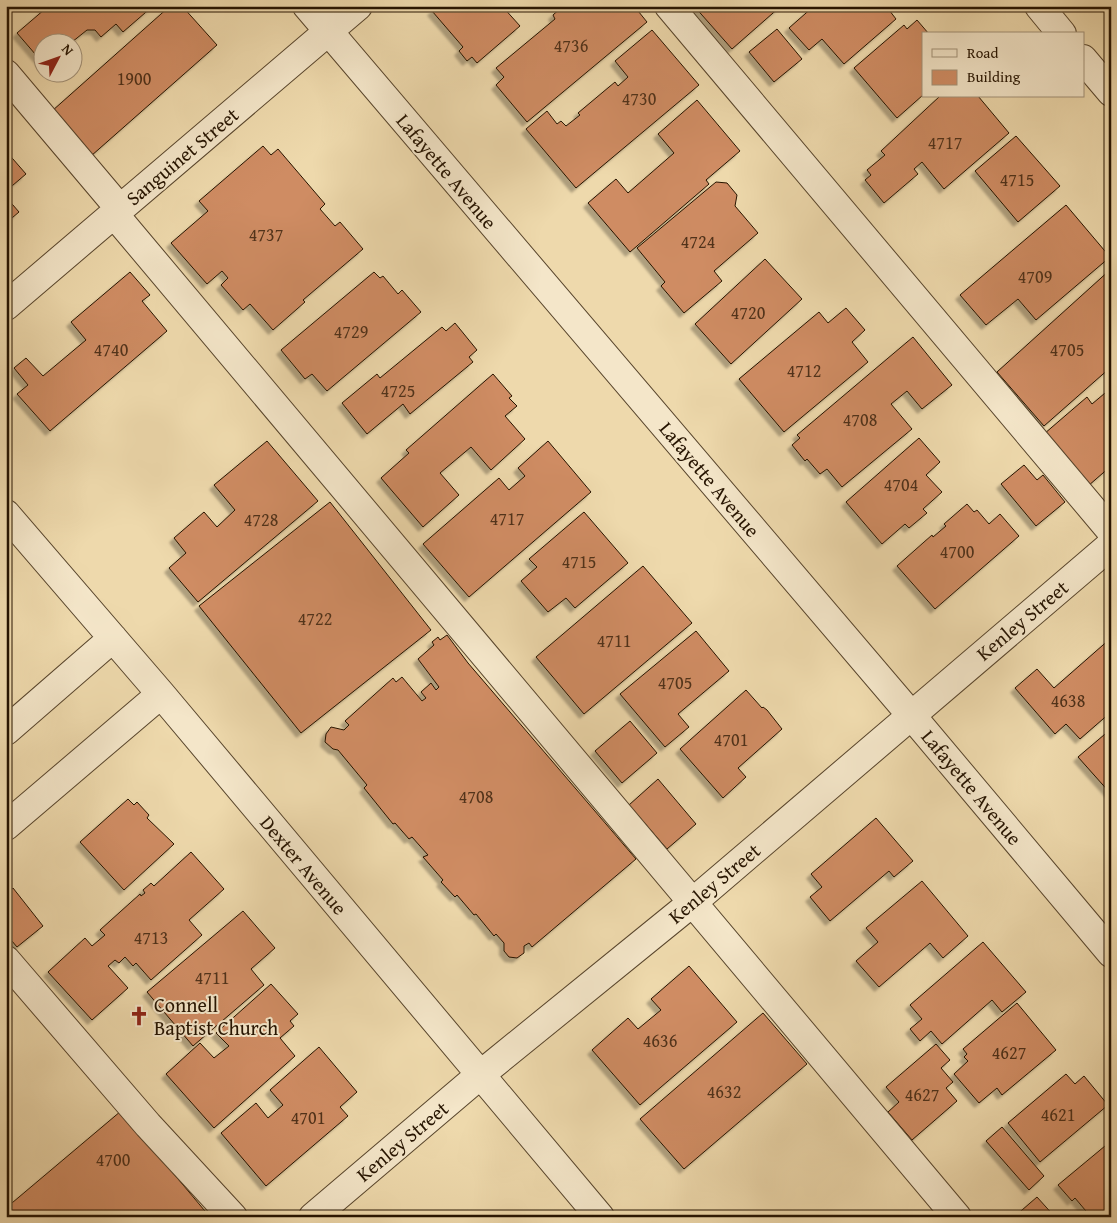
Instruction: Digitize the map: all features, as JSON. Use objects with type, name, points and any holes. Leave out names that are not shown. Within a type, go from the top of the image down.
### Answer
[{"type":"street","name":"Lafayette Avenue","points":[[307,6],[911,715],[1111,953]]},
{"type":"street","name":"Sanguinet Street","points":[[6,306],[358,6]]},
{"type":"street","points":[[669,6],[1111,531]]},
{"type":"street","points":[[1040,6],[1060,32]]},
{"type":"street","points":[[1084,60],[1111,92]]},
{"type":"street","points":[[6,74],[117,212],[957,1217]]},
{"type":"street","name":"Dexter Avenue","points":[[6,514],[161,694],[600,1217]]},
{"type":"street","name":"Kenley Street","points":[[313,1217],[480,1075],[693,902],[1111,545]]},
{"type":"street","points":[[6,731],[113,638]]},
{"type":"street","points":[[6,826],[161,694]]},
{"type":"street","points":[[6,960],[148,1125],[233,1217]]},
{"type":"building","points":[[42,6],[153,6],[123,32],[116,24],[101,37],[95,30],[87,30],[82,34],[82,32],[32,32],[32,50],[17,33],[45,9]]},
{"type":"building","points":[[170,6],[182,6],[217,45],[91,156],[52,111]]},
{"type":"building","points":[[438,6],[490,6],[493,10],[502,6],[520,26],[477,63],[472,57],[467,61],[459,51],[463,47],[432,11]]},
{"type":"building","points":[[563,6],[634,6],[647,22],[527,122],[496,85],[504,77],[496,68],[555,19],[553,15]]},
{"type":"building","points":[[694,6],[781,6],[732,49]]},
{"type":"building","points":[[814,6],[886,6],[896,19],[844,64],[822,39],[809,50],[789,28]]},
{"type":"building","points":[[917,20],[927,32],[922,32],[922,96],[897,118],[854,68],[904,25],[907,29]]},
{"type":"building","points":[[777,29],[802,59],[774,82],[749,52]]},
{"type":"building","points":[[652,30],[699,85],[576,188],[526,129],[547,111],[557,124],[561,121],[566,126],[580,115],[578,113],[615,82],[618,86],[628,77],[615,61]]},
{"type":"building","points":[[938,98],[980,98],[1009,133],[944,189],[922,162],[914,169],[918,174],[884,203],[865,180],[871,175],[867,170],[885,155],[881,151]]},
{"type":"building","points":[[697,100],[740,151],[706,180],[709,184],[630,252],[588,203],[616,179],[628,193],[674,153],[658,134]]},
{"type":"building","points":[[1016,136],[1060,186],[1018,222],[975,171]]},
{"type":"building","points":[[263,146],[271,155],[278,149],[325,204],[320,209],[335,226],[340,222],[363,249],[303,300],[305,302],[273,330],[250,304],[243,310],[221,285],[228,278],[222,271],[207,284],[171,243],[208,211],[199,201]]},
{"type":"building","points":[[6,151],[26,174],[6,191]]},
{"type":"building","points":[[716,182],[727,183],[737,195],[735,206],[758,233],[714,271],[722,281],[684,313],[661,286],[665,282],[637,248]]},
{"type":"building","points":[[6,197],[19,212],[6,223]]},
{"type":"building","points":[[1066,205],[1110,257],[1036,320],[1018,299],[986,325],[960,295]]},
{"type":"building","points":[[765,259],[802,299],[731,364],[695,324]]},
{"type":"building","points":[[1111,269],[1111,367],[1044,426],[997,372]]},
{"type":"building","points":[[130,272],[150,295],[142,301],[167,331],[50,431],[17,394],[28,385],[14,368],[26,358],[43,376],[86,340],[71,322]]},
{"type":"building","points":[[374,272],[380,278],[383,276],[398,294],[402,290],[421,312],[327,391],[312,374],[305,379],[281,350]]},
{"type":"building","points":[[846,308],[865,330],[852,342],[868,362],[784,432],[739,379],[819,312],[828,323]]},
{"type":"building","points":[[455,323],[477,350],[469,357],[473,362],[410,414],[403,404],[367,434],[342,403],[377,374],[380,378],[442,327],[446,331]]},
{"type":"building","points":[[913,337],[952,385],[922,409],[907,391],[891,404],[912,429],[842,487],[827,469],[820,474],[807,459],[805,461],[792,445],[800,438],[797,435]]},
{"type":"building","points":[[493,374],[512,396],[509,398],[517,406],[505,416],[525,439],[491,470],[471,447],[440,473],[459,495],[423,527],[381,478],[409,453],[406,450]]},
{"type":"building","points":[[1111,388],[1111,466],[1088,486],[1044,434],[1087,397],[1092,404]]},
{"type":"building","points":[[919,438],[940,462],[926,475],[942,492],[923,509],[927,513],[909,528],[905,524],[882,544],[846,502]]},
{"type":"building","points":[[267,441],[318,501],[198,602],[169,568],[186,553],[174,538],[204,512],[217,527],[235,510],[214,485]]},
{"type":"building","points":[[548,441],[591,492],[469,597],[423,544],[499,478],[509,490],[525,476],[518,468]]},
{"type":"building","points":[[1024,465],[1037,480],[1043,475],[1065,502],[1036,526],[1001,484]]},
{"type":"building","points":[[330,502],[431,630],[301,733],[199,606]]},
{"type":"building","points":[[967,504],[974,512],[977,510],[989,524],[1000,514],[1019,536],[935,609],[897,566],[932,535],[933,537],[946,526],[944,524]]},
{"type":"building","points":[[584,512],[628,563],[575,608],[566,598],[548,612],[521,581],[537,567],[529,559]]},
{"type":"building","points":[[643,566],[692,623],[584,714],[536,657]]},
{"type":"building","points":[[696,631],[729,671],[678,714],[689,727],[665,747],[620,694]]},
{"type":"building","points":[[447,635],[468,663],[636,859],[532,947],[529,943],[524,946],[524,953],[517,958],[509,957],[504,951],[504,943],[496,934],[494,936],[476,914],[474,915],[457,895],[455,897],[441,882],[443,880],[423,857],[428,855],[412,837],[409,839],[395,823],[393,824],[364,788],[367,785],[338,750],[333,749],[325,742],[326,734],[331,727],[344,730],[349,725],[345,721],[393,678],[396,682],[402,677],[422,701],[426,698],[421,692],[431,683],[436,690],[439,687],[418,659],[434,645],[432,642],[438,637],[440,640]]},
{"type":"building","points":[[1111,638],[1111,712],[1080,739],[1066,724],[1055,734],[1015,688],[1037,669],[1054,688]]},
{"type":"building","points":[[746,690],[762,708],[767,710],[782,729],[738,768],[746,777],[723,798],[680,749]]},
{"type":"building","points":[[630,721],[657,753],[622,783],[595,751]]},
{"type":"building","points":[[1111,729],[1111,794],[1078,757]]},
{"type":"building","points":[[658,779],[696,824],[667,849],[629,805]]},
{"type":"building","points":[[128,799],[134,805],[137,802],[149,815],[147,818],[174,844],[124,890],[80,842]]},
{"type":"building","points":[[876,818],[913,861],[894,877],[889,871],[830,921],[810,897],[822,887],[811,874]]},
{"type":"building","points":[[191,852],[224,889],[189,920],[202,935],[151,980],[136,963],[133,966],[125,957],[119,963],[115,960],[108,966],[128,988],[92,1020],[48,972],[85,938],[92,946],[105,935],[100,930],[140,894],[141,896],[145,893],[143,890],[151,883],[154,886]]},
{"type":"building","points":[[922,881],[968,936],[943,958],[930,943],[879,987],[856,961],[878,942],[866,928]]},
{"type":"building","points":[[13,888],[43,926],[17,947],[6,934],[6,894]]},
{"type":"building","points":[[243,911],[275,948],[251,969],[264,985],[193,1046],[147,992]]},
{"type":"building","points":[[983,942],[1026,992],[1002,1012],[992,1000],[942,1044],[931,1031],[920,1041],[910,1029],[922,1019],[910,1005]]},
{"type":"building","points":[[689,966],[737,1022],[640,1105],[592,1050],[628,1018],[638,1029],[661,1010],[651,999]]},
{"type":"building","points":[[271,984],[298,1014],[290,1021],[294,1026],[280,1038],[295,1056],[214,1128],[166,1074],[200,1043],[214,1058],[229,1046],[216,1033]]},
{"type":"building","points":[[1017,1003],[1056,1050],[1002,1095],[997,1088],[979,1103],[954,1074],[968,1061],[964,1057],[967,1054],[963,1049]]},
{"type":"building","points":[[763,1013],[807,1064],[684,1169],[640,1119]]},
{"type":"building","points":[[936,1044],[950,1060],[941,1068],[953,1082],[946,1088],[957,1101],[912,1140],[888,1112],[899,1102],[886,1087]]},
{"type":"building","points":[[319,1047],[357,1092],[340,1107],[348,1116],[266,1186],[221,1133],[256,1103],[268,1118],[283,1105],[270,1090]]},
{"type":"building","points":[[1066,1074],[1075,1084],[1084,1076],[1108,1105],[1040,1162],[1008,1123]]},
{"type":"building","points":[[121,1111],[210,1217],[6,1217],[6,1208]]},
{"type":"building","points":[[1002,1127],[1044,1176],[1029,1190],[986,1141]]},
{"type":"building","points":[[1111,1141],[1111,1217],[1091,1217],[1075,1198],[1072,1201],[1058,1185]]},
{"type":"building","points":[[1037,1197],[1055,1217],[1014,1217]]},
{"type":"place","name":"Connell Baptist Church","points":[[139,1016]]}]
